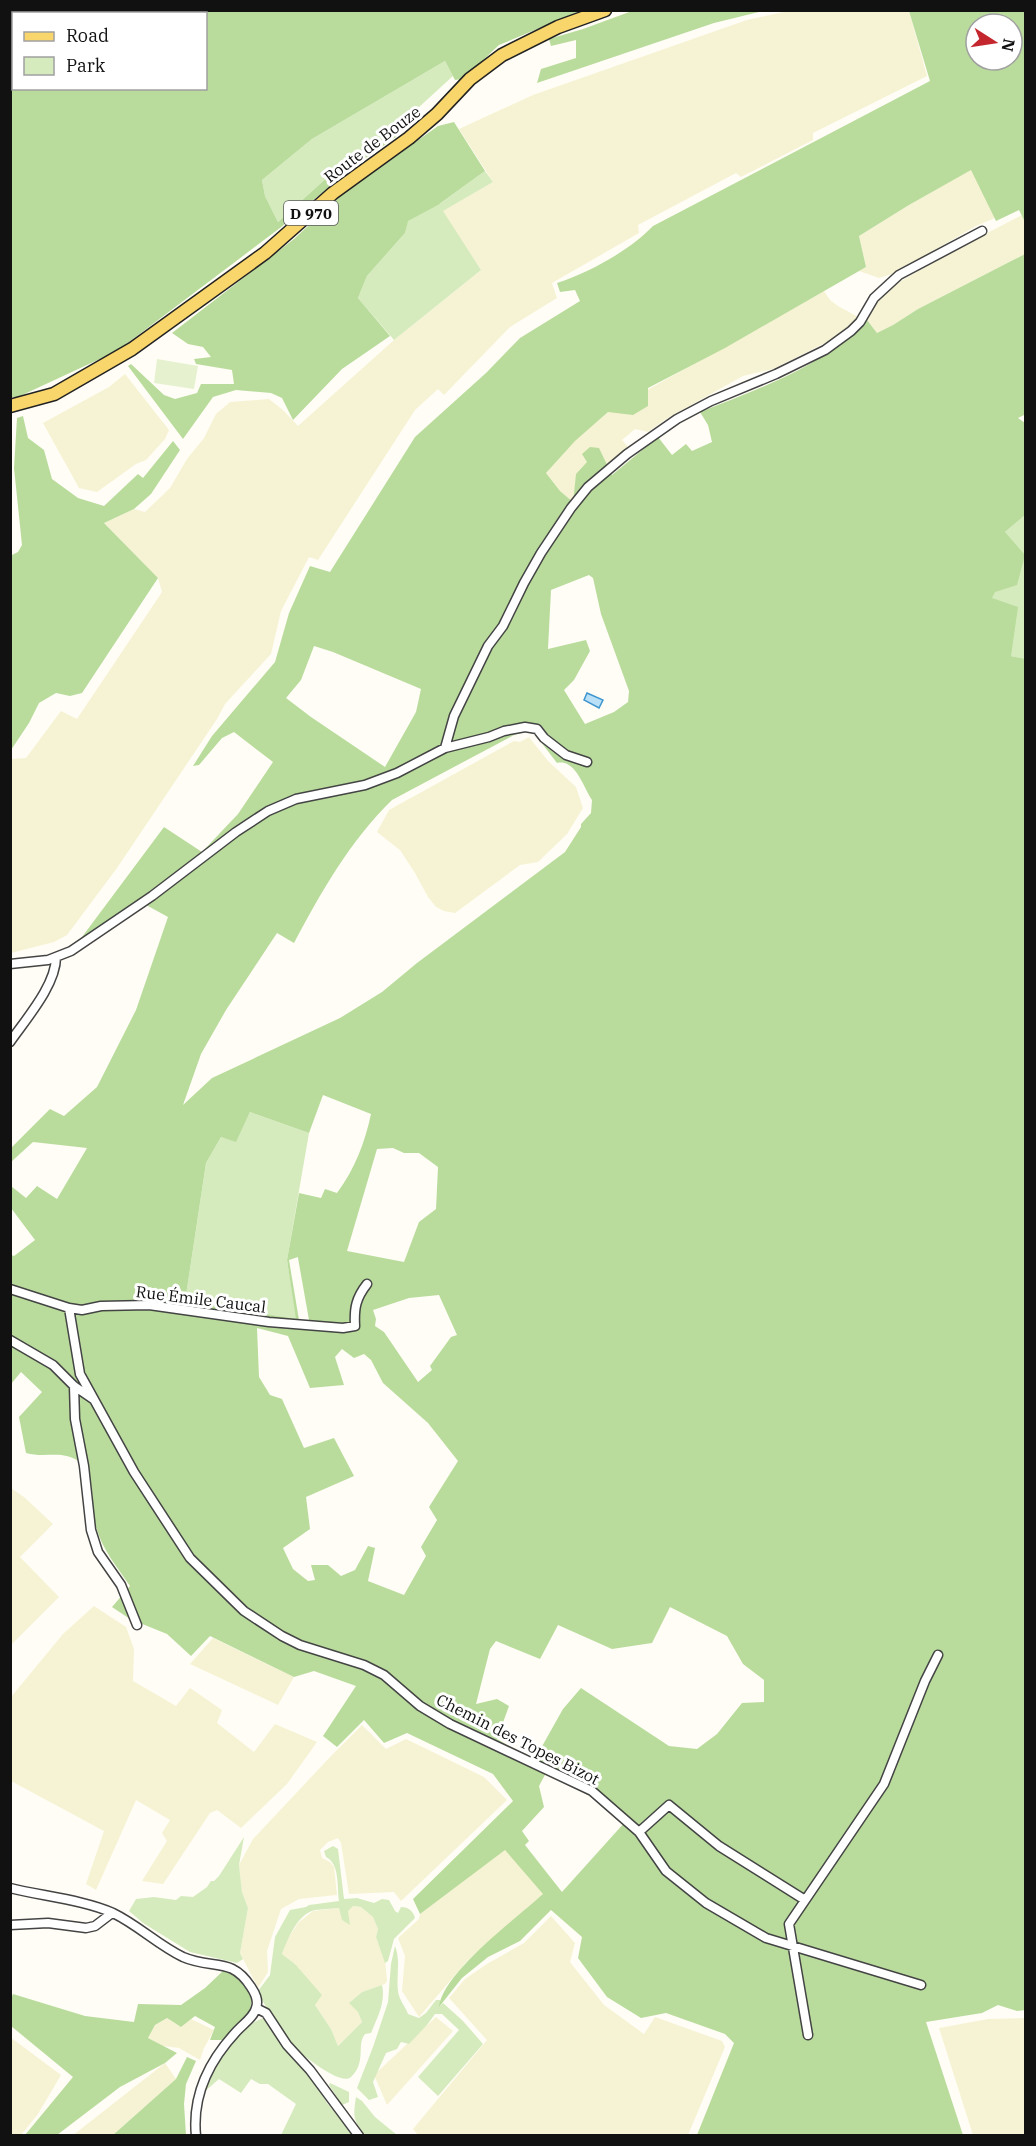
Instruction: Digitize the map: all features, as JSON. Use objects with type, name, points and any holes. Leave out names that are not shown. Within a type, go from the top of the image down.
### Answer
[{"type":"main road","name":"Route de Bouze","points":[[10,406],[54,394],[132,349],[265,253],[333,193],[410,138],[438,114],[470,79],[501,55],[558,27],[605,10]]},
{"type":"street","points":[[445,748],[454,716],[488,646],[503,626],[541,553],[588,487],[627,454],[677,419],[711,401],[776,374],[825,350],[852,332],[874,298],[899,275],[982,231]]},
{"type":"street","points":[[10,964],[48,960],[71,951],[152,896],[236,832],[268,811],[296,799],[365,784],[397,773],[445,748],[525,727],[537,729],[544,738],[566,755],[587,762]]},
{"type":"street","points":[[10,1042],[45,990],[54,973],[56,957]]},
{"type":"street","name":"Rue Émile Caucal","points":[[10,1289],[82,1310],[101,1306],[149,1305],[286,1324],[343,1328],[355,1326],[354,1310],[357,1297],[367,1284]]},
{"type":"street","name":"Chemin des Topes Bizot","points":[[69,1308],[80,1374],[134,1473],[190,1558],[244,1611],[300,1645],[364,1665],[384,1675],[420,1706],[450,1724],[592,1791],[639,1832],[666,1871],[705,1903],[766,1938],[921,1985]]},
{"type":"street","points":[[10,1340],[53,1365],[74,1386],[95,1401]]},
{"type":"street","points":[[74,1386],[75,1419],[84,1466],[91,1530],[98,1552],[121,1585],[137,1625]]},
{"type":"street","points":[[808,2035],[789,1924],[884,1784],[925,1681],[938,1655]]},
{"type":"street","points":[[639,1832],[669,1805],[719,1846],[805,1900]]},
{"type":"street","points":[[10,1888],[88,1905],[112,1913],[177,1954],[203,1963],[232,1967],[240,1972],[255,1994],[256,2008],[218,2054],[201,2086],[195,2107],[196,2136]]},
{"type":"street","points":[[10,1925],[48,1923],[86,1928],[95,1926],[112,1913]]},
{"type":"street","points":[[256,2008],[266,2013],[287,2045],[310,2070],[359,2136]]},
{"type":"shaded area","points":[[788,11],[909,11],[927,76],[813,133],[813,140],[741,177],[736,173],[638,225],[639,233],[552,283],[557,298],[510,327],[444,395],[438,389],[415,410],[318,560],[309,557],[281,611],[271,654],[225,704],[117,868],[67,935],[54,942],[11,953],[11,759],[26,758],[61,711],[77,719],[162,592],[158,578],[104,523],[134,509],[145,512],[170,488],[187,459],[204,438],[216,414],[230,402],[269,399],[298,426],[394,340],[481,270],[442,211],[493,182],[459,129],[533,95],[747,20]]},
{"type":"shaded area","points":[[972,169],[995,218],[976,226],[895,273],[879,278],[859,271],[866,267],[859,236]]},
{"type":"shaded area","points":[[1022,215],[1025,222],[1025,254],[918,309],[877,333],[867,320],[869,311],[889,288]]},
{"type":"shaded area","points":[[824,291],[830,300],[858,317],[825,343],[773,369],[743,376],[666,419],[648,432],[635,429],[622,440],[629,448],[608,467],[587,462],[573,502],[560,491],[546,473],[575,440],[608,412]]},
{"type":"shaded area","points":[[125,374],[169,430],[165,439],[146,460],[136,464],[97,492],[79,488],[43,423],[109,387]]},
{"type":"shaded area","points":[[529,737],[548,761],[576,787],[583,808],[567,834],[538,862],[520,865],[455,913],[436,907],[400,850],[377,832],[389,810],[514,741],[520,742]]},
{"type":"shaded area","points":[[11,1488],[53,1524],[20,1557],[59,1597],[11,1645]]},
{"type":"shaded area","points":[[94,1606],[126,1627],[134,1649],[133,1681],[176,1706],[190,1688],[222,1710],[217,1723],[254,1752],[275,1724],[317,1742],[287,1784],[241,1828],[217,1810],[210,1813],[163,1884],[142,1881],[167,1841],[162,1833],[170,1820],[136,1800],[96,1890],[86,1884],[104,1831],[11,1781],[11,1697],[63,1634]]},
{"type":"shaded area","points":[[213,1638],[294,1677],[278,1705],[190,1664]]},
{"type":"shaded area","points":[[362,1725],[386,1749],[406,1739],[484,1777],[507,1800],[401,1901],[394,1892],[349,1894],[341,1843],[338,1838],[328,1842],[320,1850],[322,1858],[334,1867],[337,1895],[299,1899],[281,1909],[267,1951],[268,1972],[258,1988],[240,1953],[248,1908],[242,1892],[239,1865],[253,1839]]},
{"type":"shaded area","points":[[505,1849],[544,1894],[468,1960],[419,2017],[402,1991],[405,1956],[398,1938],[419,1919],[420,1914]]},
{"type":"shaded area","points":[[353,1906],[361,1907],[373,1917],[378,1929],[376,1937],[385,1960],[387,1981],[385,1984],[362,1992],[350,2002],[359,2012],[362,2022],[338,2046],[295,1964],[282,1954],[287,1940],[298,1923],[313,1911],[339,1908],[341,1915]]},
{"type":"shaded area","points":[[551,1916],[575,1943],[570,1962],[604,2005],[644,2034],[655,2017],[722,2041],[725,2047],[688,2135],[419,2136],[413,2129],[487,2040],[449,1998],[465,1979],[524,1943]]},
{"type":"shaded area","points":[[436,2017],[453,2031],[387,2105],[374,2075]]},
{"type":"shaded area","points":[[167,2018],[181,2027],[191,2019],[214,2030],[200,2060],[179,2048],[163,2046],[148,2038],[155,2025]]},
{"type":"shaded area","points":[[1025,2018],[1025,2135],[973,2135],[939,2028],[988,2019]]},
{"type":"shaded area","points":[[10,2037],[61,2075],[38,2114],[21,2135],[11,2135]]},
{"type":"shaded area","points":[[165,2063],[176,2079],[113,2135],[72,2136]]},
{"type":"green space","points":[[10,11],[580,11],[499,45],[463,79],[455,80],[445,61],[312,139],[262,180],[265,196],[278,222],[353,154],[395,129],[398,131],[396,137],[354,166],[280,228],[117,351],[18,397],[11,397]]},
{"type":"green space","points":[[632,11],[763,11],[714,23],[537,83],[541,69],[576,58],[576,40],[551,46],[549,39]]},
{"type":"green space","points":[[909,11],[1025,11],[1025,222],[1019,210],[996,221],[971,170],[859,236],[866,267],[725,348],[648,388],[648,406],[633,415],[608,412],[575,441],[546,473],[560,491],[573,502],[576,474],[587,462],[582,454],[590,447],[599,448],[612,475],[658,437],[672,455],[686,444],[692,451],[712,442],[708,425],[700,412],[767,385],[810,364],[850,337],[867,320],[877,333],[918,309],[1025,254],[1026,414],[1018,418],[1025,423],[1025,515],[1005,532],[1025,555],[1017,585],[995,592],[992,598],[1018,607],[1011,656],[1026,659],[1026,2010],[1017,2011],[998,2005],[982,2013],[926,2022],[963,2135],[697,2135],[734,2043],[725,2034],[666,2013],[641,2018],[607,1997],[578,1958],[582,1937],[551,1910],[520,1941],[488,1957],[462,1978],[439,2007],[443,1993],[467,1962],[543,1894],[505,1850],[420,1914],[413,1899],[513,1801],[493,1774],[407,1733],[384,1743],[364,1720],[337,1747],[323,1736],[356,1686],[314,1671],[294,1677],[210,1636],[191,1656],[167,1634],[130,1619],[112,1607],[130,1586],[110,1558],[96,1527],[92,1489],[87,1471],[82,1464],[69,1457],[26,1453],[19,1417],[42,1392],[21,1372],[11,1384],[11,1255],[14,1256],[35,1240],[11,1208],[11,1186],[26,1198],[37,1186],[57,1199],[87,1148],[33,1142],[11,1162],[11,1148],[50,1109],[64,1116],[97,1087],[136,1010],[168,917],[137,900],[79,941],[164,827],[202,852],[238,814],[273,762],[234,732],[222,738],[199,765],[193,766],[212,736],[275,662],[289,613],[310,566],[330,572],[415,437],[486,373],[520,338],[580,301],[575,290],[560,292],[557,283],[608,260],[633,244],[653,226],[930,81]],"holes":[[[589,575],[593,578],[601,614],[629,691],[628,702],[614,712],[585,724],[564,690],[574,680],[590,651],[586,640],[548,649],[551,590]],[[314,646],[421,689],[416,712],[385,767],[286,698],[301,680]],[[525,732],[534,733],[557,763],[569,765],[574,770],[592,800],[591,813],[581,824],[565,852],[382,992],[340,1018],[212,1078],[183,1105],[201,1054],[226,1010],[277,933],[294,943],[326,886],[363,832],[377,816],[392,800],[514,735]],[[323,1095],[371,1114],[359,1155],[337,1193],[325,1189],[321,1198],[299,1193],[287,1260],[296,1319],[185,1302],[206,1163],[221,1137],[236,1142],[250,1112],[309,1133]],[[393,1148],[404,1153],[419,1153],[438,1167],[436,1209],[419,1222],[404,1262],[347,1251],[377,1149]],[[298,1257],[309,1320],[299,1320],[289,1260]],[[439,1295],[457,1335],[451,1337],[430,1366],[432,1370],[418,1382],[384,1332],[375,1326],[376,1319],[373,1310],[409,1298]],[[257,1328],[288,1336],[310,1388],[344,1385],[335,1357],[342,1349],[354,1358],[364,1354],[371,1360],[383,1383],[428,1423],[458,1461],[429,1507],[437,1520],[421,1547],[426,1556],[404,1595],[368,1581],[375,1548],[368,1546],[355,1570],[341,1576],[328,1565],[311,1565],[315,1580],[308,1581],[293,1569],[283,1548],[310,1529],[306,1497],[354,1476],[334,1438],[304,1448],[282,1399],[270,1395],[259,1377]],[[670,1607],[727,1636],[743,1664],[764,1680],[764,1702],[742,1703],[717,1734],[697,1749],[669,1746],[581,1688],[563,1709],[536,1757],[528,1757],[497,1739],[509,1706],[497,1699],[476,1704],[490,1649],[496,1641],[540,1659],[558,1625],[612,1649],[652,1643]],[[546,1773],[599,1801],[625,1822],[562,1892],[525,1845],[529,1841],[522,1831],[544,1807],[539,1786]]]},
{"type":"green space","points":[[445,61],[453,76],[395,129],[353,154],[278,222],[265,196],[262,180],[312,139]]},
{"type":"green space","points":[[454,122],[485,171],[438,205],[408,221],[405,233],[367,276],[358,298],[390,336],[342,369],[293,420],[282,398],[271,393],[236,390],[213,397],[183,439],[128,366],[131,364],[164,395],[175,399],[197,393],[201,384],[234,384],[232,370],[196,364],[194,359],[211,357],[203,347],[188,344],[172,333],[294,239],[340,196],[438,126]]},
{"type":"green space","points":[[485,171],[493,182],[443,211],[481,270],[394,340],[358,298],[367,276],[405,233],[407,221],[441,203]]},
{"type":"green space","points":[[157,359],[198,366],[194,389],[154,383]]},
{"type":"green space","points":[[23,416],[28,438],[44,450],[52,479],[78,498],[104,506],[138,474],[143,478],[173,441],[180,450],[151,494],[134,509],[104,523],[158,578],[82,693],[70,696],[56,693],[39,703],[11,750],[10,556],[18,552],[22,545],[14,468],[17,418]]},
{"type":"green space","points":[[1025,515],[1025,659],[1011,656],[992,598],[1005,532]]},
{"type":"green space","points":[[250,1112],[309,1133],[287,1260],[297,1320],[185,1302],[206,1163],[221,1137],[236,1141]]},
{"type":"green space","points":[[244,1837],[239,1865],[242,1892],[248,1908],[240,1953],[243,1959],[237,1963],[190,1952],[143,1923],[129,1911],[136,1899],[154,1897],[176,1900],[181,1896],[193,1897],[219,1876]]},
{"type":"green space","points":[[333,1846],[338,1849],[344,1899],[357,1898],[374,1903],[382,1899],[389,1900],[395,1911],[398,1913],[401,1907],[406,1908],[412,1911],[415,1918],[394,1939],[388,1961],[385,1963],[376,1937],[378,1929],[373,1917],[361,1907],[353,1906],[348,1911],[350,1925],[342,1920],[339,1908],[309,1912],[298,1922],[287,1941],[282,1954],[295,1964],[322,1995],[315,2005],[331,2029],[338,2046],[362,2022],[358,2012],[349,2003],[362,1992],[382,1985],[382,2004],[371,2033],[365,2034],[362,2038],[359,2066],[351,2077],[346,2079],[329,2073],[290,2043],[272,2018],[258,1991],[270,1975],[275,1937],[290,1910],[339,1901],[336,1870],[324,1851]]},
{"type":"green space","points":[[395,1946],[398,1957],[399,1994],[408,2014],[419,2018],[436,2000],[440,2000],[440,2006],[443,2003],[483,2044],[438,2096],[418,2077],[459,2030],[442,2014],[435,2014],[409,2044],[401,2042],[397,2049],[386,2053],[373,2082],[378,2097],[369,2100],[357,2088],[388,2002]]},
{"type":"green space","points":[[224,1970],[235,1971],[252,1997],[250,2012],[222,2040],[210,2040],[215,2027],[195,2016],[181,2027],[167,2018],[155,2025],[148,2038],[177,2053],[165,2063],[120,2087],[57,2135],[25,2135],[73,2077],[11,2026],[13,1994],[85,2016],[134,2022],[138,2004],[181,2005],[205,1988]]},
{"type":"green space","points":[[263,2018],[283,2047],[312,2078],[327,2103],[354,2135],[281,2135],[296,2104],[268,2084],[260,2084],[251,2079],[241,2093],[219,2079],[203,2093],[219,2060],[234,2040],[252,2024]]},
{"type":"green space","points":[[187,2057],[196,2061],[186,2084],[184,2104],[186,2135],[113,2135],[176,2079]]},
{"type":"green space","points":[[330,2083],[349,2092],[349,2102],[342,2105],[329,2085]]},
{"type":"green space","points":[[356,2097],[397,2135],[365,2135],[355,2118]]},
{"type":"water","points":[[587,693],[603,700],[599,708],[584,700]]}]
